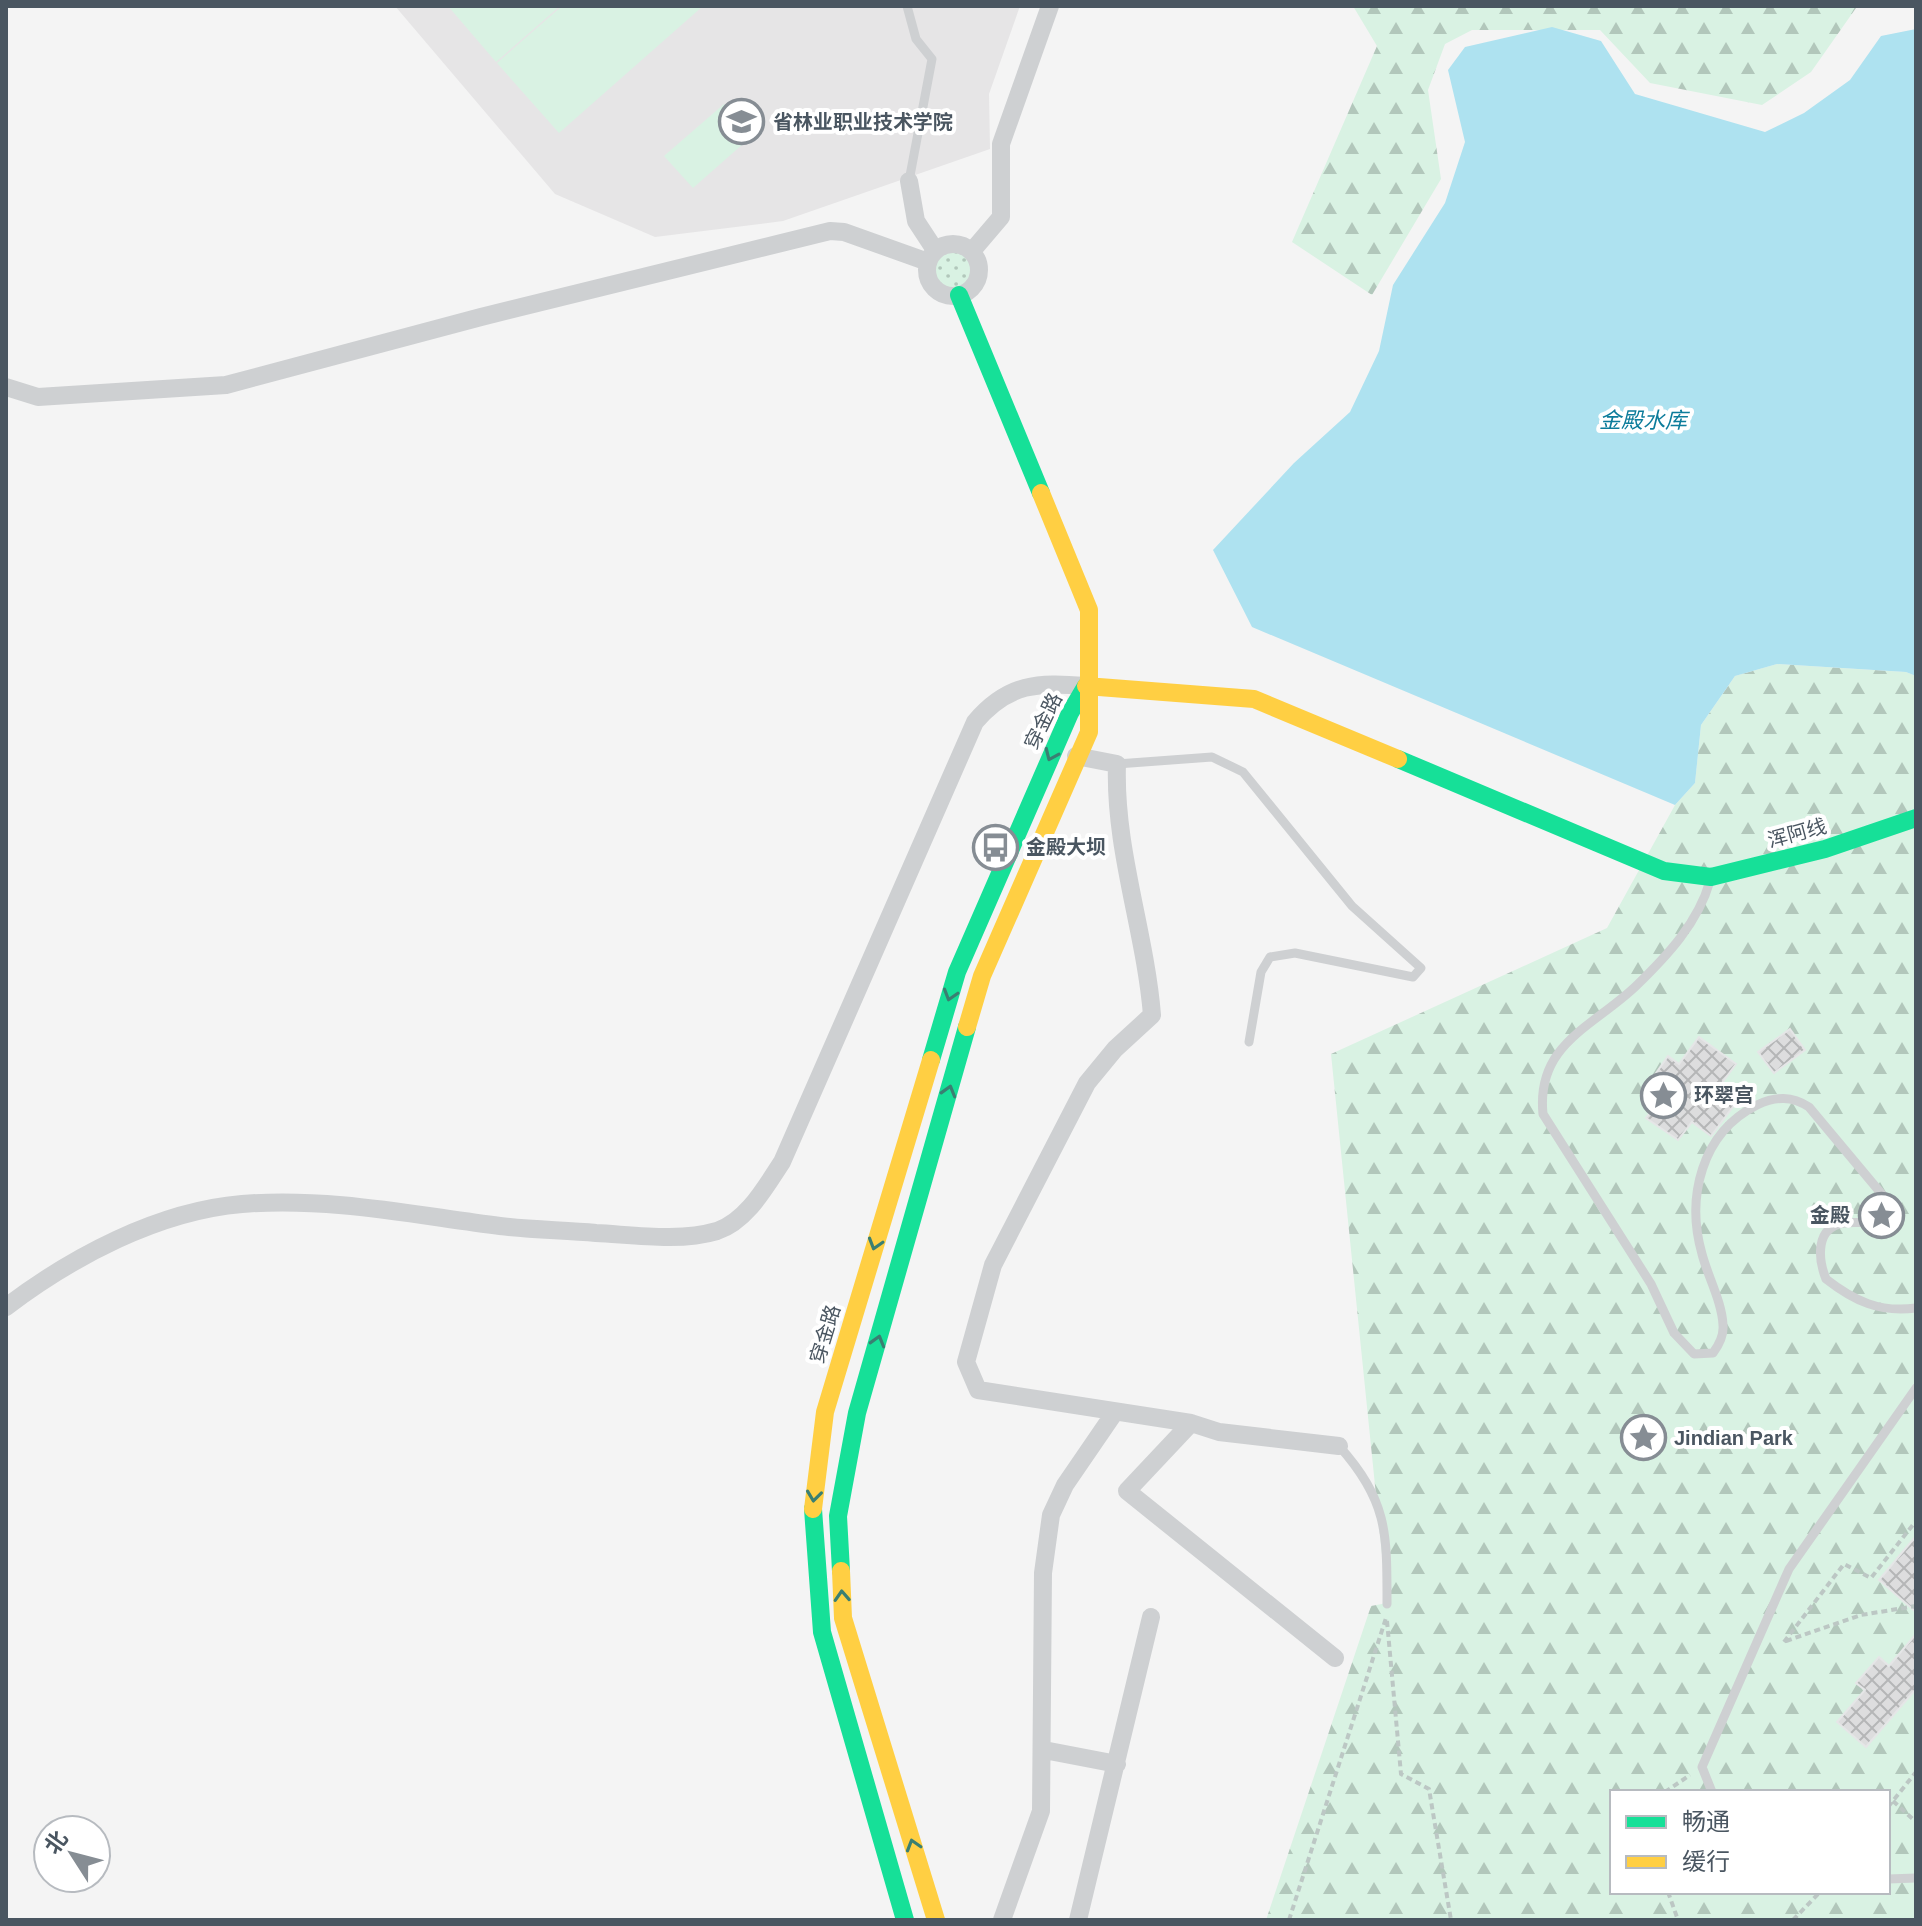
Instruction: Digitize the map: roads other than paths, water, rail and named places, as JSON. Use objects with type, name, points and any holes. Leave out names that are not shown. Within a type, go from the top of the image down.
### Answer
[{"type":"main road","points":[[959,295],[1089,610],[1086,686]]},
{"type":"main road","name":"穿金路","points":[[936,1920],[843,1618],[838,1516],[857,1413],[982,976],[1089,732],[1086,686]]},
{"type":"main road","name":"穿金路","points":[[905,1920],[822,1632],[811,1522],[825,1412],[957,972],[1064,725],[1086,686]]},
{"type":"main road","name":"浑阿线","points":[[1086,686],[1254,699],[1664,871],[1711,877],[1825,849],[1916,818]]},
{"type":"street","points":[[972,251],[1001,217],[1001,144],[1050,6]]},
{"type":"street","points":[[6,387],[38,397],[226,385],[481,317],[830,231],[931,256],[952,243],[972,251],[978,264],[976,282],[959,295],[937,291],[927,276],[931,256],[916,221],[909,181]]},
{"type":"street","points":[[6,1307],[60,1269],[129,1236],[164,1221],[240,1204],[351,1204],[503,1226],[642,1236],[717,1231],[733,1222],[758,1198],[782,1162],[975,722],[991,703],[1022,686],[1086,686]]},
{"type":"street","points":[[1076,756],[1117,764],[1115,810],[1148,961],[1152,1015],[1115,1049],[1087,1083],[993,1265],[966,1362],[978,1390],[1191,1423],[1219,1432],[1339,1446]]},
{"type":"street","points":[[1002,1920],[1041,1811],[1044,1750],[1043,1573],[1051,1515],[1065,1485],[1115,1412]]},
{"type":"street","points":[[1191,1423],[1127,1491],[1335,1658]]},
{"type":"street","points":[[1078,1920],[1151,1617]]},
{"type":"street","points":[[1044,1750],[1117,1764]]},
{"type":"lane","points":[[907,6],[916,39],[932,59],[909,181]]},
{"type":"lane","points":[[1117,764],[1212,757],[1243,772],[1352,906],[1421,968],[1413,977],[1295,953],[1270,957],[1261,972],[1249,1042]]},
{"type":"lane","points":[[1711,877],[1702,909],[1680,939],[1635,987],[1570,1038],[1557,1054],[1545,1073],[1541,1095],[1543,1114],[1651,1284],[1679,1341],[1694,1354],[1713,1353],[1724,1326],[1700,1249],[1696,1213],[1702,1167],[1725,1130],[1756,1106],[1773,1099],[1799,1101],[1809,1107],[1890,1204],[1880,1221],[1870,1225],[1842,1223],[1827,1233],[1819,1251],[1826,1279],[1867,1305],[1895,1311],[1916,1308]]},
{"type":"lane","points":[[1711,1790],[1702,1767],[1789,1569],[1916,1388]]},
{"type":"lane","points":[[1339,1446],[1366,1476],[1387,1536],[1387,1604]]},
{"type":"lane","points":[[1890,1879],[1916,1878]]},
{"type":"water","name":"金殿水库","points":[[1552,27],[1601,41],[1635,94],[1765,132],[1804,113],[1850,80],[1881,36],[1916,29],[1916,676],[1906,672],[1777,664],[1735,676],[1701,725],[1695,783],[1675,805],[1252,627],[1213,550],[1294,463],[1350,412],[1379,351],[1393,285],[1445,203],[1465,142],[1448,70],[1465,47]]},
{"type":"place","name":"省林业职业技术学院","points":[[742,122]]},
{"type":"place","name":"金殿大坝","points":[[995,847]]},
{"type":"place","name":"环翠宫","points":[[1663,1095]]},
{"type":"place","name":"金殿","points":[[1881,1215]]},
{"type":"place","name":"Jindian Park","points":[[1643,1438]]}]
